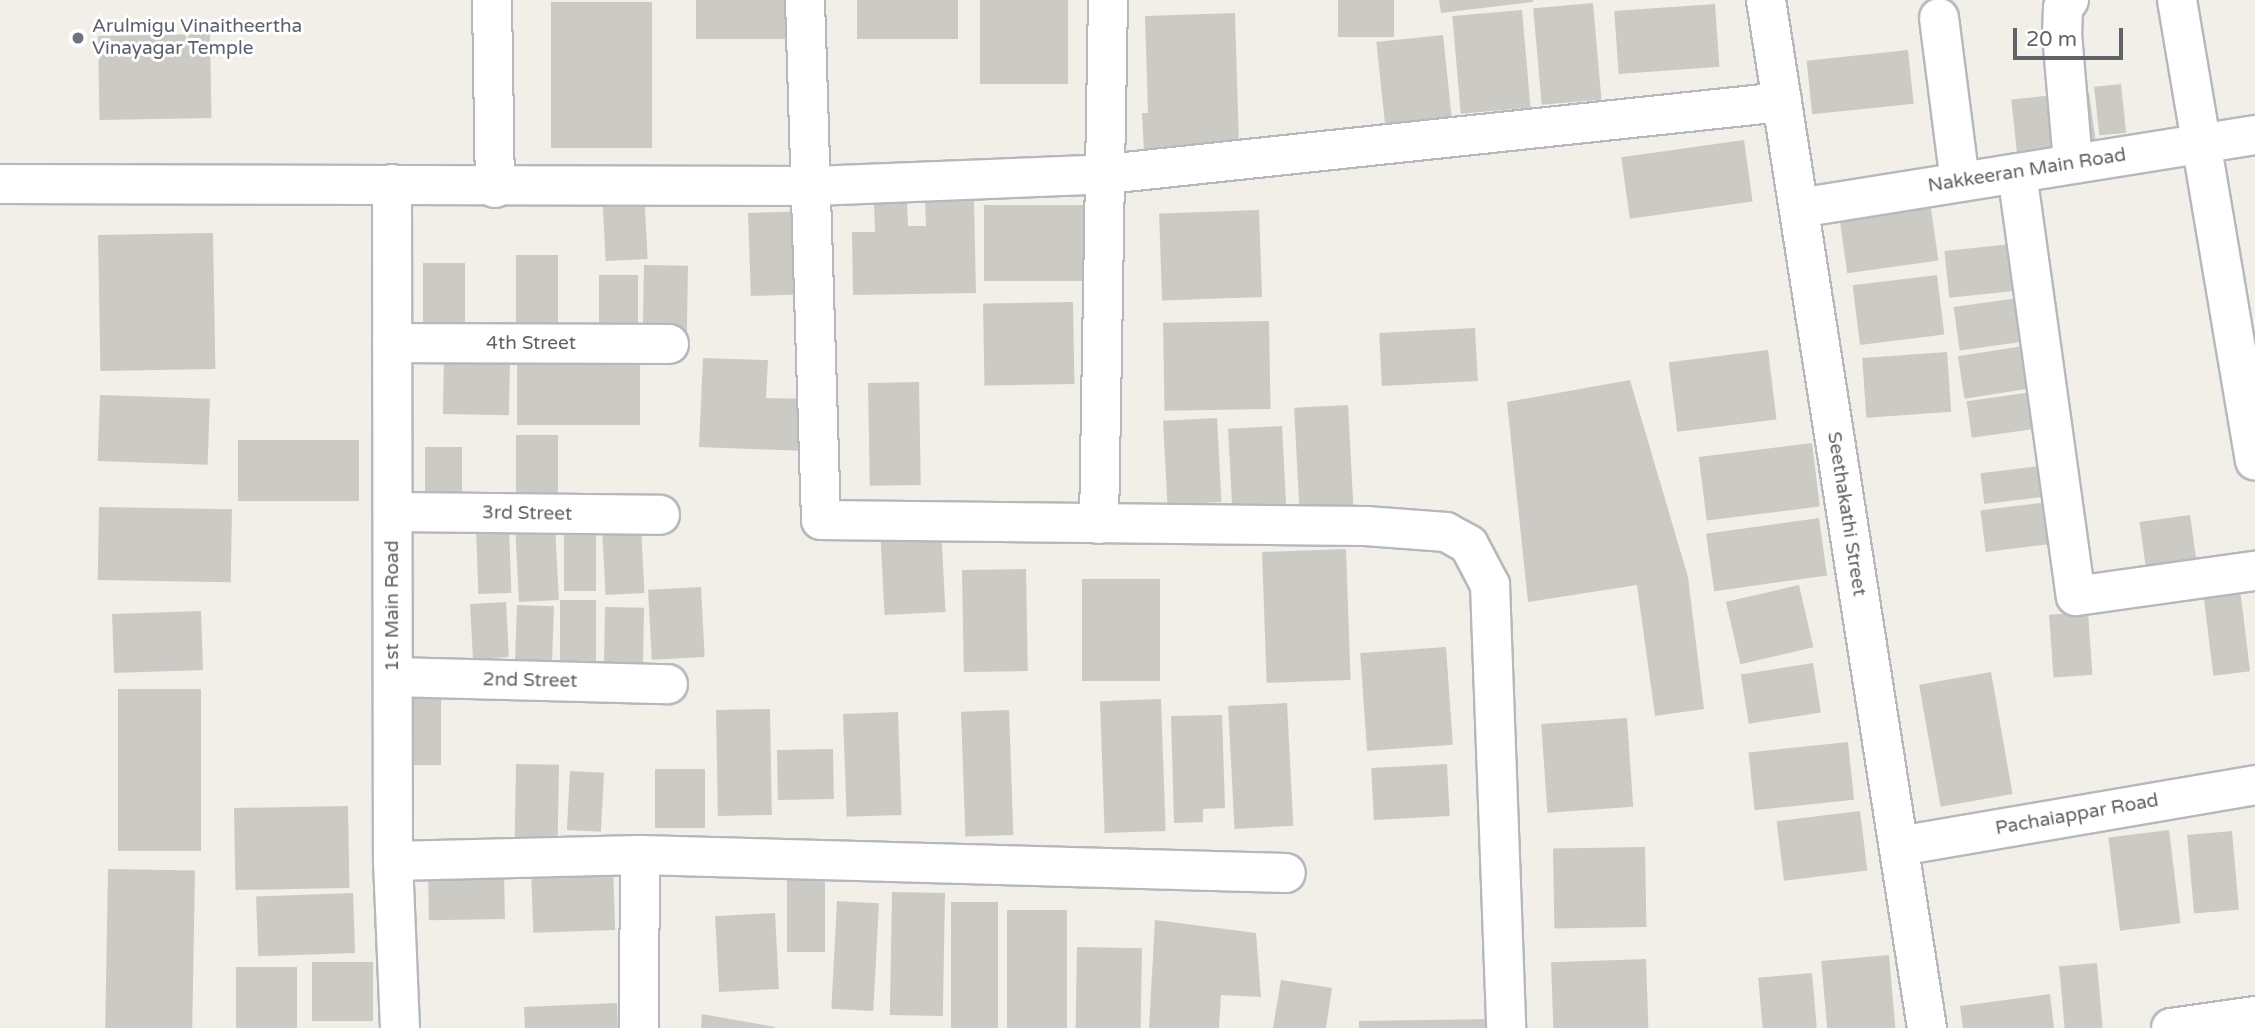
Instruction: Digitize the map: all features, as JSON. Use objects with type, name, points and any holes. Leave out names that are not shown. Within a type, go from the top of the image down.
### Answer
[{"type":"street","points":[[492,0],[495,188]]},
{"type":"street","points":[[805,0],[813,186],[821,520],[1366,526],[1446,532],[1469,545],[1490,585],[1506,1028]]},
{"type":"street","points":[[1099,524],[1108,0]]},
{"type":"street","name":"Seethakathi Street","points":[[1766,0],[1927,1028]]},
{"type":"street","points":[[2069,0],[2063,8],[2062,34],[2073,163]]},
{"type":"street","points":[[2177,0],[2204,143],[2255,460]]},
{"type":"street","points":[[1939,18],[1960,182]]},
{"type":"street","points":[[0,184],[392,184],[495,188],[813,186],[1107,174],[1782,103]]},
{"type":"street","name":"Nakkeeran Main Road","points":[[1799,208],[2255,135]]},
{"type":"street","points":[[2017,173],[2076,596],[2255,571]]},
{"type":"street","name":"1st Main Road","points":[[392,184],[393,861],[400,1028]]},
{"type":"street","name":"4th Street","points":[[392,343],[669,344]]},
{"type":"street","name":"3rd Street","points":[[393,512],[660,515]]},
{"type":"street","name":"2nd Street","points":[[393,677],[667,684]]},
{"type":"street","name":"Pachaiappar Road","points":[[1899,846],[2255,785]]},
{"type":"street","points":[[393,861],[640,855],[1286,873]]},
{"type":"street","points":[[639,1028],[640,855]]},
{"type":"street","points":[[2171,1028],[2255,1016]]},
{"type":"building","points":[[696,0],[789,0],[789,39],[696,39]]},
{"type":"building","points":[[857,0],[958,0],[958,39],[857,39]]},
{"type":"building","points":[[980,0],[1068,0],[1068,84],[980,84]]},
{"type":"building","points":[[1338,0],[1394,0],[1394,37],[1338,37]]},
{"type":"building","points":[[1439,0],[1533,0],[1533,2],[1441,13]]},
{"type":"building","points":[[551,2],[652,2],[652,148],[551,148]]},
{"type":"building","points":[[1593,3],[1601,100],[1542,105],[1533,8]]},
{"type":"building","points":[[1715,4],[1719,67],[1619,74],[1614,11]]},
{"type":"building","points":[[1522,10],[1531,108],[1461,114],[1452,16]]},
{"type":"building","points":[[1235,13],[1239,147],[1144,150],[1142,113],[1148,113],[1145,16]]},
{"type":"building","points":[[210,34],[211,118],[99,120],[98,36]]},
{"type":"building","points":[[1443,35],[1452,119],[1385,126],[1376,42]]},
{"type":"building","points":[[1908,50],[1914,104],[1812,114],[1807,61]]},
{"type":"building","points":[[2121,84],[2126,133],[2099,136],[2094,87]]},
{"type":"building","points":[[2089,93],[2096,145],[2077,148],[2069,96]]},
{"type":"building","points":[[2064,94],[2070,153],[2017,158],[2011,100]]},
{"type":"building","points":[[1744,140],[1753,201],[1630,219],[1621,157]]},
{"type":"building","points":[[644,190],[648,259],[606,261],[602,192]]},
{"type":"building","points":[[974,201],[976,293],[853,295],[852,232],[875,232],[874,203],[907,202],[908,226],[926,226],[925,202]]},
{"type":"building","points":[[984,205],[1092,205],[1092,281],[984,281]]},
{"type":"building","points":[[1931,208],[1938,260],[1847,273],[1840,221]]},
{"type":"building","points":[[1259,210],[1262,297],[1162,300],[1159,213]]},
{"type":"building","points":[[808,211],[811,294],[751,296],[748,213]]},
{"type":"building","points":[[213,233],[215,369],[100,371],[98,235]]},
{"type":"building","points":[[2012,244],[2017,291],[1949,298],[1944,251]]},
{"type":"building","points":[[516,255],[558,255],[558,327],[516,327]]},
{"type":"building","points":[[423,263],[465,263],[465,332],[423,332]]},
{"type":"building","points":[[644,265],[688,266],[687,335],[643,334]]},
{"type":"building","points":[[599,275],[638,275],[638,336],[599,336]]},
{"type":"building","points":[[1937,275],[1944,335],[1860,345],[1853,285]]},
{"type":"building","points":[[2018,298],[2024,342],[1960,351],[1954,307]]},
{"type":"building","points":[[1073,302],[1074,384],[984,386],[983,304]]},
{"type":"building","points":[[1269,321],[1271,409],[1165,411],[1163,323]]},
{"type":"building","points":[[1475,328],[1478,381],[1382,386],[1379,333]]},
{"type":"building","points":[[2023,346],[2030,388],[1965,399],[1958,356]]},
{"type":"building","points":[[1768,350],[1777,419],[1677,432],[1669,362]]},
{"type":"building","points":[[1947,352],[1951,412],[1866,418],[1862,358]]},
{"type":"building","points":[[517,353],[640,353],[640,425],[517,425]]},
{"type":"building","points":[[444,354],[510,355],[509,415],[443,414]]},
{"type":"building","points":[[703,358],[768,360],[766,398],[810,399],[808,451],[699,447]]},
{"type":"building","points":[[1630,380],[1688,577],[1704,709],[1655,716],[1637,585],[1528,602],[1507,402]]},
{"type":"building","points":[[919,382],[921,485],[870,486],[868,383]]},
{"type":"building","points":[[2032,392],[2037,429],[1972,438],[1967,401]]},
{"type":"building","points":[[100,395],[210,399],[208,465],[98,461]]},
{"type":"building","points":[[1348,405],[1354,511],[1300,514],[1294,408]]},
{"type":"building","points":[[1217,418],[1221,502],[1167,505],[1163,421]]},
{"type":"building","points":[[1282,426],[1287,513],[1233,516],[1228,429]]},
{"type":"building","points":[[516,435],[558,435],[558,498],[516,498]]},
{"type":"building","points":[[238,440],[359,440],[359,501],[238,501]]},
{"type":"building","points":[[1812,443],[1820,507],[1707,520],[1699,457]]},
{"type":"building","points":[[425,447],[462,447],[462,507],[425,507]]},
{"type":"building","points":[[2040,466],[2044,497],[1984,504],[1980,473]]},
{"type":"building","points":[[2048,502],[2053,544],[1986,552],[1981,510]]},
{"type":"building","points":[[99,507],[232,509],[231,582],[98,580]]},
{"type":"building","points":[[2190,515],[2197,563],[2146,570],[2139,522]]},
{"type":"building","points":[[1819,518],[1827,575],[1714,591],[1706,534]]},
{"type":"building","points":[[564,524],[596,524],[596,591],[564,591]]},
{"type":"building","points":[[555,525],[559,600],[519,602],[515,527]]},
{"type":"building","points":[[509,526],[511,593],[478,594],[476,527]]},
{"type":"building","points":[[641,526],[645,593],[606,595],[602,528]]},
{"type":"building","points":[[941,526],[946,612],[885,615],[880,529]]},
{"type":"building","points":[[1346,549],[1351,680],[1267,683],[1262,552]]},
{"type":"building","points":[[1026,569],[1028,671],[964,672],[962,570]]},
{"type":"building","points":[[1082,579],[1160,579],[1160,681],[1082,681]]},
{"type":"building","points":[[2239,581],[2250,671],[2213,676],[2202,586]]},
{"type":"building","points":[[1799,585],[1813,647],[1740,664],[1726,602]]},
{"type":"building","points":[[701,587],[705,657],[652,660],[648,590]]},
{"type":"building","points":[[560,600],[596,600],[596,667],[560,667]]},
{"type":"building","points":[[506,602],[509,657],[473,659],[470,604]]},
{"type":"building","points":[[517,605],[554,606],[552,664],[515,663]]},
{"type":"building","points":[[605,607],[644,608],[643,672],[604,671]]},
{"type":"building","points":[[201,611],[203,670],[114,673],[112,614]]},
{"type":"building","points":[[2088,612],[2092,675],[2053,678],[2049,615]]},
{"type":"building","points":[[1446,647],[1453,745],[1367,751],[1360,653]]},
{"type":"building","points":[[1813,663],[1821,712],[1749,724],[1741,674]]},
{"type":"building","points":[[1991,672],[2013,794],[1941,807],[1919,685]]},
{"type":"building","points":[[118,689],[201,689],[201,851],[118,851]]},
{"type":"building","points":[[401,698],[441,698],[441,765],[401,765]]},
{"type":"building","points":[[1161,699],[1166,831],[1105,833],[1100,701]]},
{"type":"building","points":[[1287,703],[1293,826],[1235,829],[1228,706]]},
{"type":"building","points":[[770,709],[772,815],[718,816],[716,710]]},
{"type":"building","points":[[1009,710],[1013,835],[965,837],[961,712]]},
{"type":"building","points":[[898,712],[902,815],[847,817],[843,714]]},
{"type":"building","points":[[1222,715],[1225,808],[1203,809],[1203,822],[1174,823],[1171,716]]},
{"type":"building","points":[[1627,718],[1633,807],[1547,813],[1541,724]]},
{"type":"building","points":[[1848,742],[1854,800],[1755,810],[1749,752]]},
{"type":"building","points":[[833,749],[834,799],[778,800],[777,750]]},
{"type":"building","points":[[516,764],[559,765],[558,838],[515,837]]},
{"type":"building","points":[[1447,764],[1450,816],[1374,820],[1371,768]]},
{"type":"building","points":[[655,769],[705,769],[705,828],[655,828]]},
{"type":"building","points":[[570,771],[604,773],[601,832],[567,830]]},
{"type":"building","points":[[348,806],[349,888],[235,890],[234,808]]},
{"type":"building","points":[[1860,811],[1867,871],[1784,881],[1777,821]]},
{"type":"building","points":[[2169,830],[2180,923],[2120,931],[2108,837]]},
{"type":"building","points":[[2232,831],[2239,910],[2194,914],[2187,835]]},
{"type":"building","points":[[1645,847],[1646,927],[1554,929],[1553,849]]},
{"type":"building","points":[[613,866],[615,930],[533,933],[531,869]]},
{"type":"building","points":[[504,867],[505,919],[429,920],[428,868]]},
{"type":"building","points":[[108,869],[195,871],[192,1028],[105,1028]]},
{"type":"building","points":[[787,870],[825,870],[825,952],[787,952]]},
{"type":"building","points":[[892,892],[945,893],[943,1016],[890,1015]]},
{"type":"building","points":[[353,893],[355,953],[258,956],[256,896]]},
{"type":"building","points":[[837,901],[879,903],[873,1011],[831,1009]]},
{"type":"building","points":[[951,902],[998,902],[998,1028],[951,1028]]},
{"type":"building","points":[[1007,910],[1067,910],[1067,1028],[1007,1028]]},
{"type":"building","points":[[775,913],[779,989],[719,992],[715,916]]},
{"type":"building","points":[[1155,920],[1256,933],[1261,997],[1221,995],[1219,1028],[1149,1028]]},
{"type":"building","points":[[1077,947],[1142,948],[1141,1028],[1076,1028]]},
{"type":"building","points":[[1889,955],[1895,1028],[1827,1028],[1821,961]]},
{"type":"building","points":[[1646,959],[1648,1028],[1553,1028],[1551,962]]},
{"type":"building","points":[[312,962],[373,962],[373,1021],[312,1021]]},
{"type":"building","points":[[2097,963],[2103,1028],[2065,1028],[2059,966]]},
{"type":"building","points":[[236,967],[297,967],[297,1028],[236,1028]]},
{"type":"building","points":[[1812,973],[1817,1028],[1763,1028],[1758,978]]},
{"type":"building","points":[[1281,980],[1332,988],[1326,1028],[1273,1028]]},
{"type":"building","points":[[2050,994],[2054,1028],[1963,1028],[1960,1006]]},
{"type":"building","points":[[617,1003],[618,1028],[525,1028],[524,1007]]},
{"type":"building","points":[[702,1014],[775,1027],[775,1028],[701,1028]]},
{"type":"building","points":[[1493,1019],[1493,1028],[1359,1028],[1359,1021]]},
{"type":"place","name":"Arulmigu Vinaitheertha Vinayagar Temple","points":[[78,38]]}]
